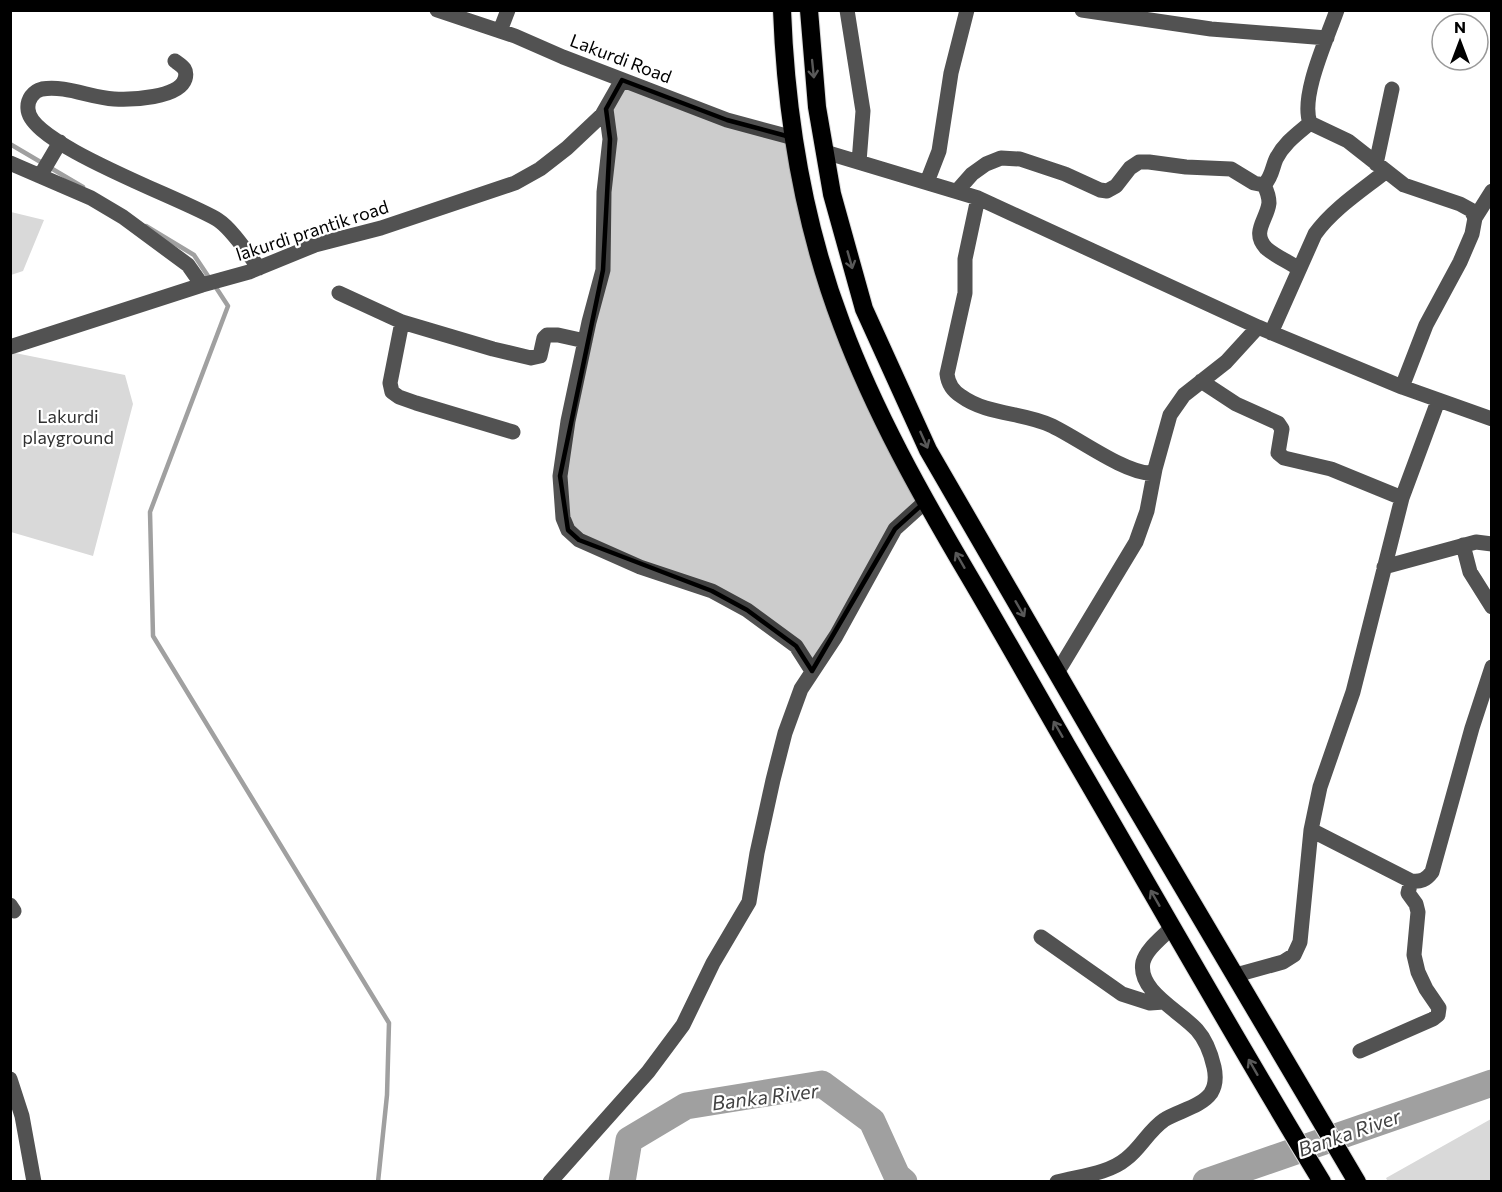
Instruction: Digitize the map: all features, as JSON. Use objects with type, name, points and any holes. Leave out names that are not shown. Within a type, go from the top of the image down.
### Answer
[{"type":"highway","points":[[782,10],[787,92],[794,138],[821,260],[841,323],[898,452],[1322,1182]]},
{"type":"highway","points":[[810,10],[816,96],[832,194],[864,309],[928,450],[1357,1182]]},
{"type":"street","name":"Lakurdi Road","points":[[437,10],[500,31],[728,120],[794,138]]},
{"type":"street","points":[[500,31],[508,10]]},
{"type":"street","points":[[847,10],[863,111],[859,162]]},
{"type":"street","points":[[927,182],[939,151],[951,73],[967,10]]},
{"type":"street","points":[[1082,10],[1211,29],[1327,38]]},
{"type":"street","points":[[1337,10],[1309,92],[1306,113],[1310,123],[1348,141],[1404,185],[1460,204],[1471,210],[1475,218]]},
{"type":"street","points":[[175,61],[184,67],[186,73],[182,86],[171,93],[113,99],[52,88],[35,92],[28,104],[28,111],[31,119],[40,128],[49,160],[91,198],[188,265],[205,284]]},
{"type":"street","name":"lakurdi prantik road","points":[[10,347],[259,268],[315,245],[381,228],[515,183],[540,169],[567,148],[602,115],[622,80]]},
{"type":"street","points":[[1058,674],[1136,542],[1147,511],[1155,469],[1170,416],[1184,395],[1264,330],[1299,269],[1315,234],[1324,222],[1381,168],[1392,89]]},
{"type":"street","points":[[606,109],[610,139],[604,192],[603,270],[568,421],[560,476],[563,518],[568,530],[579,540],[640,567],[712,591],[747,610],[796,646],[812,671]]},
{"type":"street","points":[[1264,185],[1270,179],[1275,160],[1282,148],[1310,123]]},
{"type":"street","points":[[10,163],[49,160],[70,149],[219,220],[259,268]]},
{"type":"street","points":[[825,152],[978,198],[1264,330],[1438,401],[1490,413]]},
{"type":"street","points":[[957,190],[972,174],[986,164],[1001,158],[1020,159],[1065,174],[1100,190],[1116,186],[1130,168],[1138,162],[1231,169],[1254,183],[1264,185]]},
{"type":"street","points":[[1264,185],[1269,205],[1259,227],[1259,236],[1266,247],[1299,269]]},
{"type":"street","points":[[1402,387],[1426,325],[1460,262],[1472,234],[1475,218],[1491,191]]},
{"type":"street","points":[[978,198],[965,259],[965,293],[947,374],[948,383],[961,396],[990,409],[1048,424],[1123,464],[1147,473],[1155,469]]},
{"type":"street","points":[[339,293],[402,322],[531,358],[540,356],[546,335],[558,335],[585,341]]},
{"type":"street","points":[[402,322],[391,376],[392,392],[416,403],[513,432]]},
{"type":"street","points":[[1202,381],[1236,404],[1278,423],[1282,429],[1278,453],[1284,458],[1331,469],[1402,498]]},
{"type":"street","points":[[1236,975],[1283,962],[1294,955],[1300,942],[1311,830],[1320,787],[1353,692],[1402,498],[1438,401]]},
{"type":"street","points":[[550,1182],[648,1072],[682,1025],[713,963],[749,902],[757,853],[785,733],[801,689],[836,636],[895,529],[926,501]]},
{"type":"street","points":[[1384,567],[1476,542],[1491,544]]},
{"type":"street","points":[[1463,545],[1470,572],[1491,607]]},
{"type":"street","points":[[1311,830],[1411,881],[1419,882],[1428,878],[1432,872],[1491,667]]},
{"type":"street","points":[[1360,1051],[1438,1015],[1439,1008],[1426,989],[1418,972],[1414,955],[1418,912],[1416,904],[1408,893],[1411,881]]},
{"type":"street","points":[[1057,1182],[1108,1169],[1124,1161],[1137,1150],[1150,1131],[1164,1120],[1198,1103],[1210,1094],[1215,1084],[1212,1055],[1198,1032],[1147,986],[1142,973],[1144,960],[1149,950],[1172,927]]},
{"type":"street","points":[[1041,937],[1122,994],[1143,1001],[1164,1002]]},
{"type":"street","points":[[10,1079],[22,1116],[34,1182]]},
{"type":"highlighted area","points":[[622,80],[727,120],[794,138],[821,260],[841,323],[926,501],[895,529],[812,671],[796,646],[747,610],[712,591],[579,540],[568,530],[560,476],[603,270],[610,139],[606,109]]},
{"type":"green space","points":[[11,212],[44,220],[23,271],[11,275]]},
{"type":"green space","name":"Lakurdi playground","points":[[10,352],[125,375],[133,404],[93,556],[11,532]]},
{"type":"green space","points":[[1491,1119],[1491,1181],[1388,1182],[1386,1178]]},
{"type":"waterway","points":[[10,144],[83,187]]},
{"type":"waterway","points":[[146,226],[194,255],[210,279]]},
{"type":"waterway","points":[[215,286],[228,306],[150,512],[153,636],[389,1023],[387,1095],[378,1182]]},
{"type":"waterway","name":"Banka River","points":[[1206,1182],[1492,1083]]},
{"type":"waterway","name":"Banka River","points":[[622,1182],[629,1140],[686,1106],[822,1084],[872,1121],[897,1176],[904,1182]]}]
